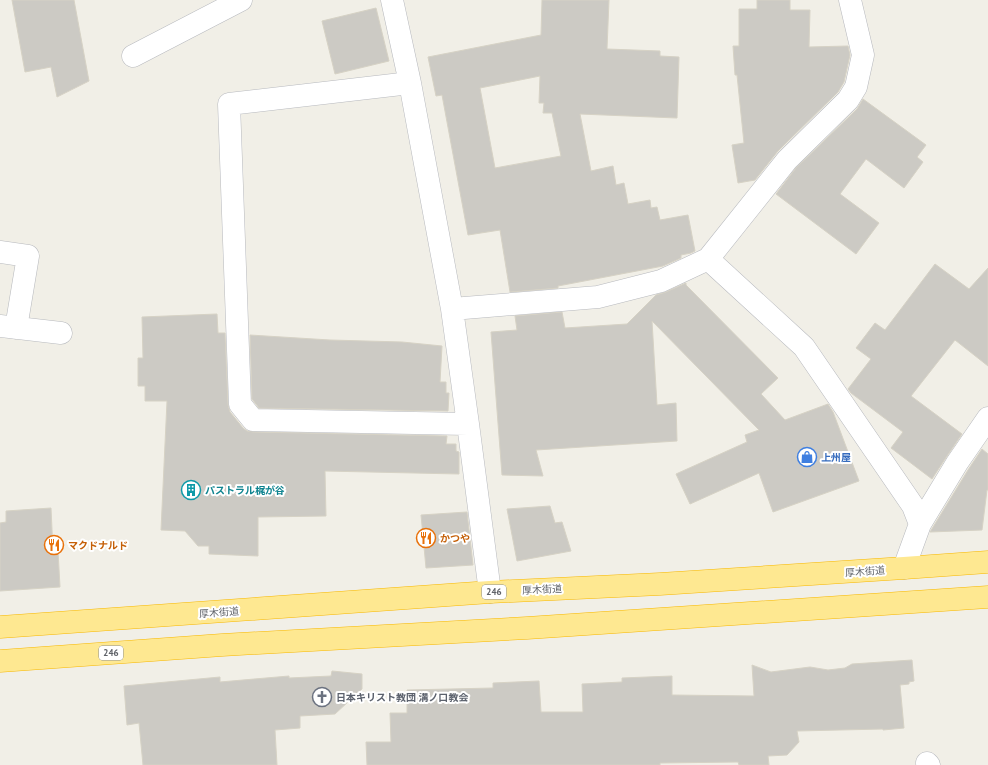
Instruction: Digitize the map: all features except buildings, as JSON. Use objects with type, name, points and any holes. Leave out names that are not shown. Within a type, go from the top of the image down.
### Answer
[{"type":"highway","name":"厚木街道","points":[[0,627],[490,592],[660,584],[988,562]]},
{"type":"highway","name":"246","points":[[0,661],[222,645],[527,628],[988,597]]},
{"type":"street","points":[[133,56],[241,0]]},
{"type":"street","points":[[392,0],[410,83],[452,309],[490,592]]},
{"type":"street","points":[[452,309],[598,297],[661,281],[708,259],[787,160],[848,100],[856,87],[863,55],[850,0]]},
{"type":"street","points":[[410,83],[229,104],[240,404],[253,420],[468,424]]},
{"type":"street","points":[[0,252],[28,256],[8,327],[61,333]]},
{"type":"street","points":[[708,259],[804,347],[913,506],[920,524]]},
{"type":"street","points":[[904,568],[920,524],[957,463],[988,418]]},
{"type":"place","name":"上州屋","points":[[807,457]]},
{"type":"place","name":"パストラル梶が谷","points":[[191,490]]},
{"type":"place","name":"かつや","points":[[426,538]]},
{"type":"place","name":"マクドナルド","points":[[54,545]]},
{"type":"place","name":"日本キリスト教団 溝ノ口教会","points":[[322,697]]}]
